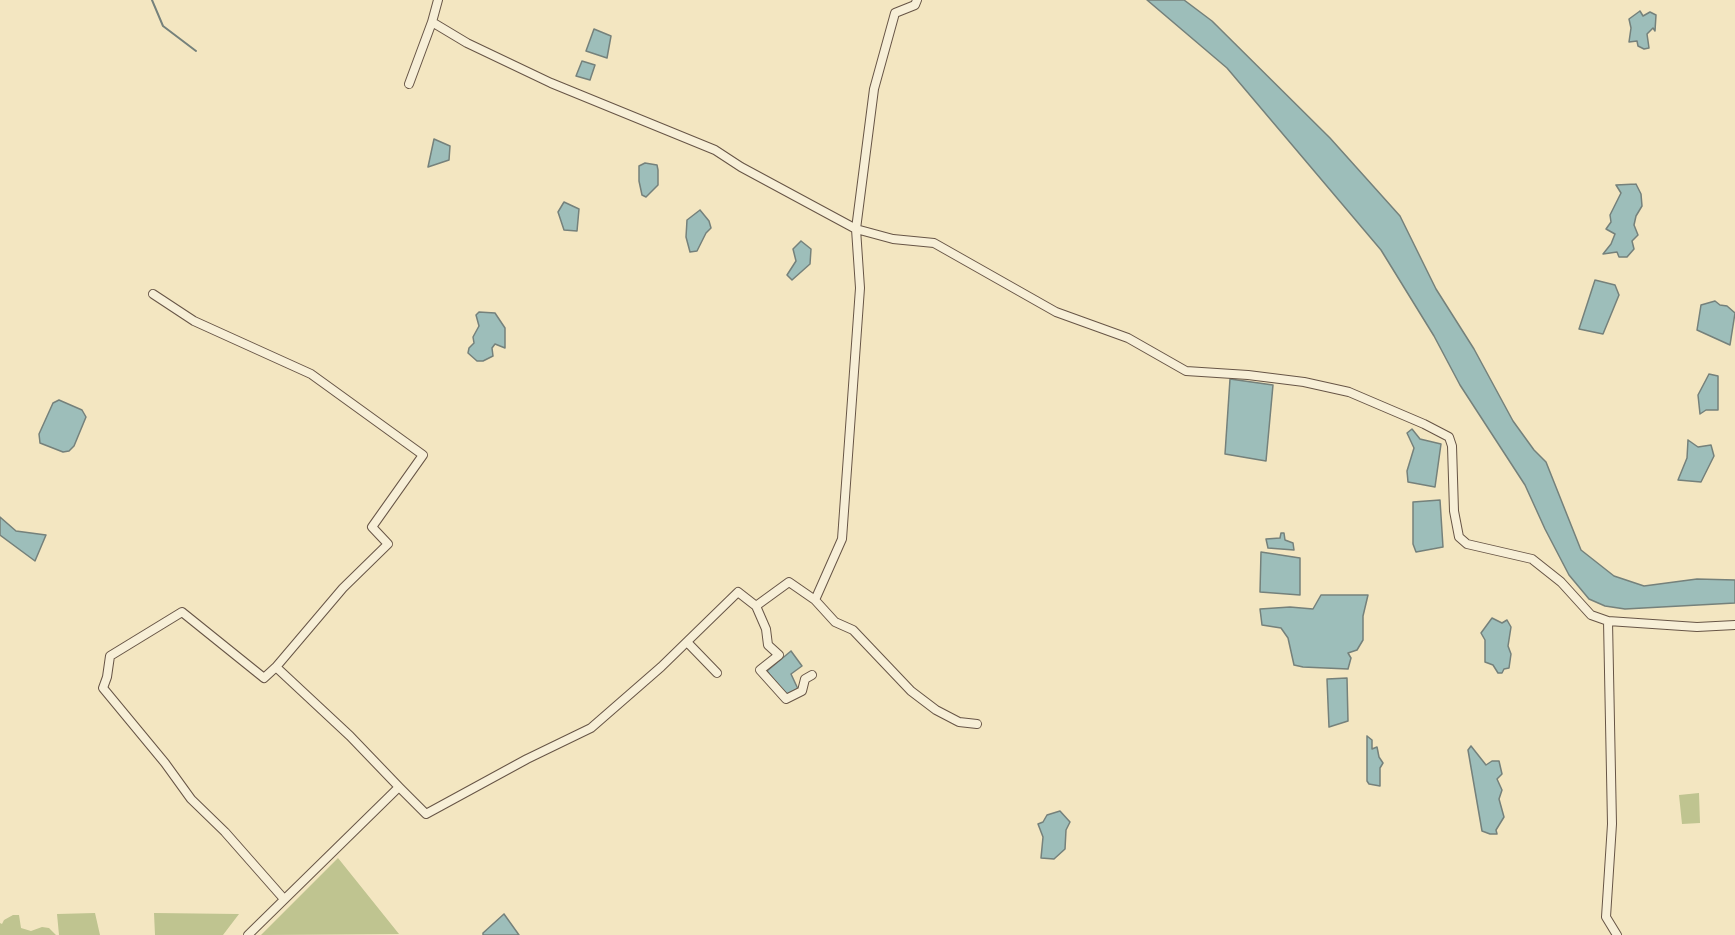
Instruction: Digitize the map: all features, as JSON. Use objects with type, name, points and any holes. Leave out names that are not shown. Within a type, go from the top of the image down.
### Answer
[{"type":"street","points":[[409,84],[438,0]]},
{"type":"street","points":[[815,600],[842,539],[860,288],[856,229],[873,89],[895,13],[915,5],[917,0]]},
{"type":"street","points":[[432,22],[467,43],[551,83],[715,150],[741,167],[856,229],[893,239],[934,243],[1056,312],[1128,339],[1186,371],[1293,381],[1349,392],[1424,424],[1449,437],[1452,446],[1454,511],[1459,537],[1467,544],[1532,559],[1561,582],[1592,615],[1608,621],[1697,627],[1735,626]]},
{"type":"street","points":[[153,294],[194,321],[311,374],[423,455],[372,527],[388,543],[344,588],[264,678],[182,612],[110,656],[103,688],[165,763],[191,799],[225,832],[284,899]]},
{"type":"street","points":[[756,606],[789,582],[815,600],[835,622],[853,630],[911,691],[936,710],[959,722],[977,724]]},
{"type":"street","points":[[276,667],[350,736],[426,814],[527,759],[591,728],[687,642],[738,592],[756,606],[765,629],[768,645],[779,655],[760,670],[786,699],[802,691],[805,679],[812,675]]},
{"type":"street","points":[[1608,621],[1612,824],[1606,917],[1617,935]]},
{"type":"street","points":[[687,642],[717,673]]},
{"type":"street","points":[[248,935],[399,787]]},
{"type":"green space","points":[[1699,793],[1700,823],[1682,824],[1679,795]]},
{"type":"green space","points":[[338,858],[399,934],[261,935]]},
{"type":"green space","points":[[95,913],[100,935],[59,935],[57,914]]},
{"type":"green space","points":[[154,913],[239,914],[223,935],[155,935]]},
{"type":"green space","points":[[13,915],[19,915],[21,928],[31,931],[42,927],[49,928],[56,935],[0,935],[0,923],[2,924],[4,920]]},
{"type":"water","points":[[1147,0],[1184,0],[1212,21],[1330,138],[1400,216],[1436,289],[1474,349],[1513,421],[1534,450],[1546,462],[1581,550],[1614,576],[1644,586],[1697,579],[1735,580],[1735,603],[1625,609],[1605,606],[1589,599],[1569,575],[1525,485],[1460,385],[1434,336],[1381,250],[1227,68]]},
{"type":"water","points":[[1640,11],[1643,16],[1650,12],[1656,15],[1655,31],[1653,28],[1647,34],[1649,48],[1644,49],[1638,46],[1637,41],[1629,42],[1631,28],[1629,19]]},
{"type":"water","points":[[594,29],[611,36],[607,58],[586,51]]},
{"type":"water","points":[[582,61],[595,65],[590,80],[576,76]]},
{"type":"water","points":[[434,139],[450,146],[449,160],[428,167]]},
{"type":"water","points":[[645,163],[657,165],[658,170],[658,185],[646,197],[642,195],[639,181],[639,166]]},
{"type":"water","points":[[1636,184],[1641,194],[1642,206],[1634,225],[1638,235],[1632,241],[1634,249],[1627,257],[1619,257],[1617,252],[1603,254],[1615,234],[1606,229],[1611,222],[1610,215],[1621,193],[1616,185]]},
{"type":"water","points":[[564,202],[579,209],[577,231],[564,230],[558,212]]},
{"type":"water","points":[[700,210],[709,221],[711,228],[697,251],[690,252],[686,237],[687,220]]},
{"type":"water","points":[[801,241],[811,249],[810,264],[792,280],[787,275],[796,261],[793,249]]},
{"type":"water","points":[[1595,280],[1615,285],[1619,295],[1603,334],[1579,329]]},
{"type":"water","points":[[1715,301],[1727,306],[1735,313],[1730,345],[1697,330],[1701,305]]},
{"type":"water","points":[[479,312],[495,313],[505,328],[505,348],[495,344],[492,348],[493,356],[483,361],[477,361],[468,353],[479,326],[476,315]]},
{"type":"water","points":[[1709,374],[1718,376],[1718,410],[1706,410],[1700,414],[1698,395]]},
{"type":"water","points":[[1230,379],[1273,385],[1266,461],[1225,454]]},
{"type":"water","points":[[59,400],[82,410],[86,417],[74,446],[69,451],[63,452],[40,443],[39,434],[53,403]]},
{"type":"water","points":[[1412,429],[1420,439],[1441,444],[1435,487],[1408,482],[1407,471],[1414,448],[1407,433]]},
{"type":"water","points":[[1688,440],[1698,447],[1711,445],[1714,456],[1701,482],[1678,480],[1687,458]]},
{"type":"water","points":[[1440,500],[1443,547],[1416,552],[1413,544],[1413,502]]},
{"type":"water","points":[[0,517],[16,531],[46,535],[35,561],[0,535]]},
{"type":"water","points":[[1281,533],[1284,533],[1285,540],[1293,543],[1294,550],[1268,548],[1266,539],[1280,538]]},
{"type":"water","points":[[1261,552],[1300,558],[1300,595],[1260,592]]},
{"type":"water","points":[[1321,595],[1368,595],[1363,616],[1363,640],[1357,650],[1348,653],[1351,658],[1348,669],[1294,665],[1288,638],[1281,628],[1262,625],[1260,609],[1290,607],[1313,609]]},
{"type":"water","points":[[1492,618],[1502,623],[1507,620],[1511,627],[1508,646],[1511,654],[1509,668],[1504,669],[1502,673],[1498,673],[1493,665],[1485,662],[1485,640],[1481,633]]},
{"type":"water","points":[[791,651],[802,666],[791,674],[798,689],[787,696],[767,671]]},
{"type":"water","points":[[1347,678],[1348,721],[1329,727],[1327,679]]},
{"type":"water","points":[[1367,736],[1372,740],[1372,749],[1377,747],[1383,763],[1380,768],[1380,786],[1369,784],[1367,781]]},
{"type":"water","points":[[1471,746],[1486,765],[1492,761],[1499,761],[1502,774],[1497,779],[1502,790],[1499,799],[1504,817],[1496,830],[1497,834],[1482,831],[1468,750]]},
{"type":"water","points":[[1060,811],[1070,822],[1066,830],[1065,849],[1054,859],[1041,858],[1043,837],[1038,824],[1043,822],[1047,815]]},
{"type":"water","points":[[504,914],[519,935],[483,935],[483,933]]},
{"type":"waterway","points":[[152,0],[163,26],[196,51]]}]
